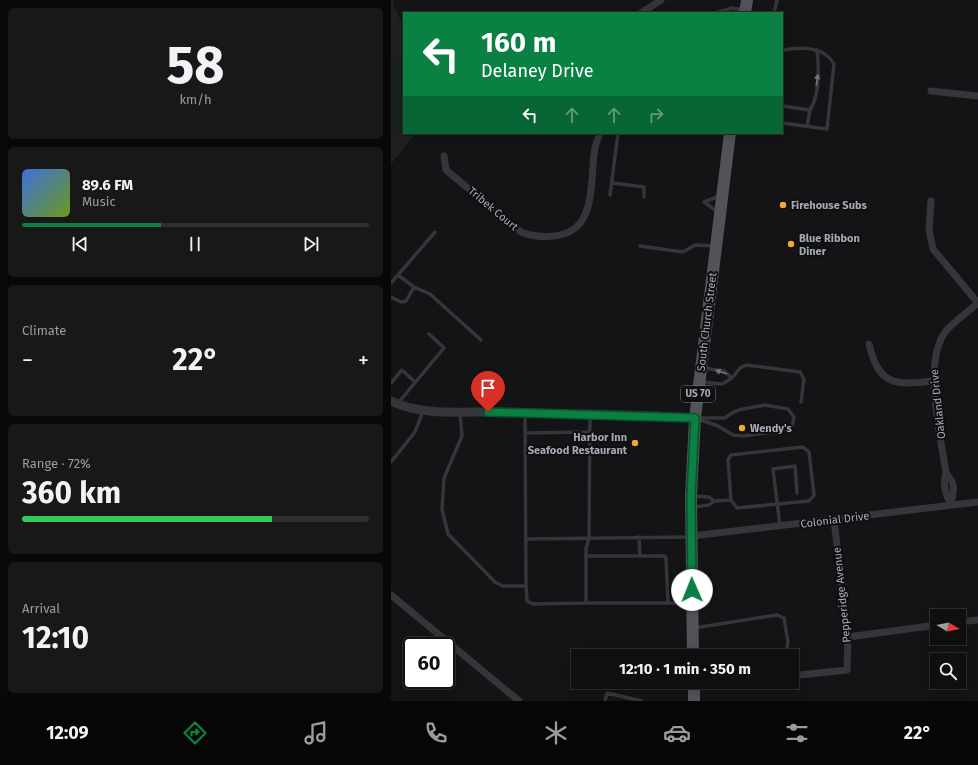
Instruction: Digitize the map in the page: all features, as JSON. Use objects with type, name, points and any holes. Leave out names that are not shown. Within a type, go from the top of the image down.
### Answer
[{"type":"main road","name":"South Church Street","points":[[693,649],[691,502],[695,418],[730,134]]},
{"type":"main road","points":[[694,689],[694,701]]},
{"type":"street","points":[[643,12],[656,5],[661,0]]},
{"type":"street","points":[[931,90],[978,96]]},
{"type":"street","name":"Tribek Court","points":[[444,156],[446,170],[521,232],[530,236],[562,235],[577,228],[584,219],[591,196],[595,147],[600,134]]},
{"type":"street","points":[[931,201],[929,230],[933,249],[978,303]]},
{"type":"street","name":"Oakland Drive","points":[[951,505],[945,492],[944,480],[946,473],[934,381],[934,361],[938,346],[946,332],[978,303]]},
{"type":"street","points":[[869,344],[873,360],[883,375],[889,380],[899,384],[934,381]]},
{"type":"street","points":[[394,403],[434,413],[525,413],[695,418]]},
{"type":"street","name":"Colonial Drive","points":[[692,536],[780,527],[978,502]]},
{"type":"street","name":"Pepperidge Avenue","points":[[799,675],[847,670],[848,637],[834,520]]},
{"type":"street","points":[[391,595],[519,701]]},
{"type":"street","points":[[966,621],[978,620]]},
{"type":"street","points":[[848,637],[930,626]]},
{"type":"lane","points":[[774,12],[777,0]]},
{"type":"lane","points":[[718,12],[732,8],[746,8]]},
{"type":"lane","points":[[783,50],[817,50],[825,53],[834,64],[827,129],[783,123]]},
{"type":"lane","points":[[807,126],[809,110],[814,102],[819,66],[817,50]]},
{"type":"lane","points":[[783,106],[809,110]]},
{"type":"lane","points":[[610,195],[618,134]]},
{"type":"lane","points":[[612,183],[645,187],[644,197]]},
{"type":"lane","points":[[721,214],[704,202],[723,195]]},
{"type":"lane","points":[[391,283],[435,232]]},
{"type":"lane","points":[[640,246],[683,252],[695,245],[717,246]]},
{"type":"lane","points":[[398,274],[414,287],[429,294],[481,340]]},
{"type":"lane","points":[[391,297],[401,302],[406,301],[414,287]]},
{"type":"lane","points":[[394,403],[415,382],[444,348],[429,334]]},
{"type":"lane","points":[[699,382],[722,384],[732,378],[740,368],[746,365],[800,372],[804,379],[801,402]]},
{"type":"lane","points":[[701,368],[724,371],[732,378]]},
{"type":"lane","points":[[391,383],[402,370],[415,382]]},
{"type":"lane","points":[[765,405],[788,409],[794,417],[792,427],[789,430],[743,436],[733,435],[718,426],[695,418],[725,418],[740,410],[765,405]]},
{"type":"lane","points":[[391,462],[419,426],[423,411]]},
{"type":"lane","points":[[460,413],[462,436],[445,478],[442,509],[448,534],[496,584],[503,586],[527,586]]},
{"type":"lane","points":[[525,413],[527,601],[533,604],[693,603]]},
{"type":"lane","points":[[586,603],[586,556],[589,538],[590,415]]},
{"type":"lane","points":[[525,433],[590,432]]},
{"type":"lane","points":[[803,447],[809,452],[814,494],[809,501],[737,508],[731,500],[728,460],[731,455],[803,447]]},
{"type":"lane","points":[[780,527],[773,469],[795,466],[797,493]]},
{"type":"lane","points":[[691,502],[709,497],[715,501]]},
{"type":"lane","points":[[691,502],[709,506],[715,501],[731,500]]},
{"type":"lane","points":[[526,539],[692,536]]},
{"type":"lane","points":[[639,537],[640,556]]},
{"type":"lane","points":[[586,556],[664,556],[666,558],[668,603]]},
{"type":"lane","points":[[693,628],[777,615],[784,618],[788,642],[787,649]]},
{"type":"lane","points":[[605,701],[607,693],[642,701]]},
{"type":"shaded area","points":[[391,0],[394,0],[393,3],[403,26],[403,134],[415,134],[391,164]]},
{"type":"shaded area","points":[[393,52],[403,61],[403,126],[391,140],[391,53]]},
{"type":"place","name":"Firehouse Subs","points":[[783,205]]},
{"type":"place","name":"Blue Ribbon Diner","points":[[791,244]]},
{"type":"place","name":"Wendy's","points":[[742,428]]},
{"type":"place","name":"Harbor Inn Seafood Restaurant","points":[[635,443]]},
{"type":"route","points":[[488,412],[695,418],[691,479],[692,590]]}]
